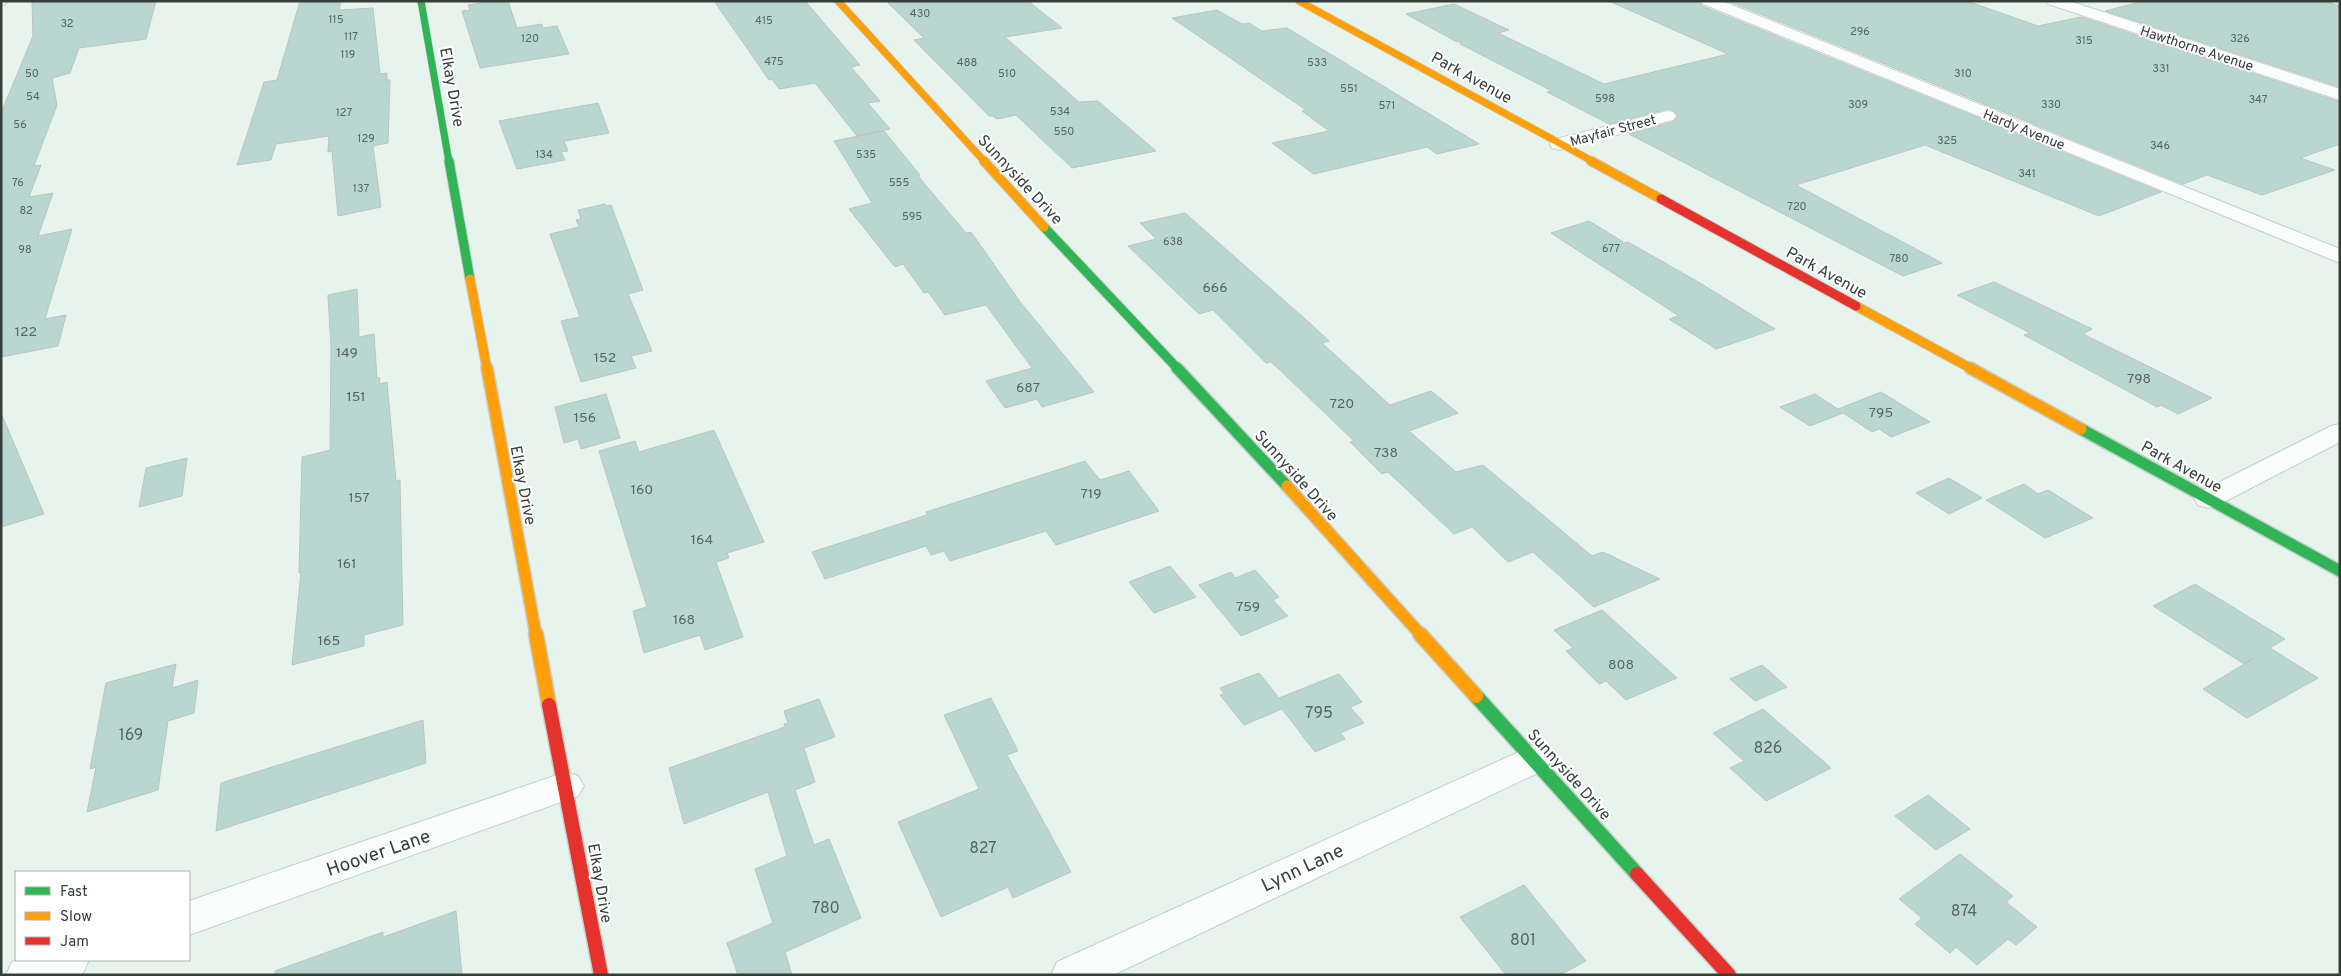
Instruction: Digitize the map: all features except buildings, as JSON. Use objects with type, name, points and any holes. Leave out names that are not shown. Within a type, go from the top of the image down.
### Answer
[{"type":"street","name":"Elkay Drive","points":[[421,1],[499,442],[601,975]]},
{"type":"street","name":"Sunnyside Drive","points":[[838,1],[954,130],[1263,460],[1729,975]]},
{"type":"street","name":"Park Avenue","points":[[1299,1],[2340,571]]},
{"type":"street","name":"Hardy Avenue","points":[[1708,1],[2340,257]]},
{"type":"street","name":"Hawthorne Avenue","points":[[2053,1],[2340,95]]},
{"type":"street","name":"Mayfair Street","points":[[1559,144],[1667,116]]},
{"type":"street","points":[[2208,499],[2340,432]]},
{"type":"street","name":"Lynn Lane","points":[[1071,975],[1534,758]]},
{"type":"street","name":"Hoover Lane","points":[[190,918],[566,786]]},
{"type":"street","points":[[26,975],[66,961]]},
{"type":"traffic: fast","points":[[421,1],[470,279]]},
{"type":"traffic: fast","points":[[1044,227],[1287,486]]},
{"type":"traffic: fast","points":[[2081,429],[2340,571]]},
{"type":"traffic: fast","points":[[1476,696],[1637,874]]},
{"type":"traffic: slow","points":[[838,1],[1044,227]]},
{"type":"traffic: slow","points":[[1299,1],[1661,199]]},
{"type":"traffic: slow","points":[[470,279],[549,705]]},
{"type":"traffic: slow","points":[[1856,306],[2081,429]]},
{"type":"traffic: slow","points":[[1287,486],[1476,696]]},
{"type":"traffic: jam","points":[[1661,199],[1856,306]]},
{"type":"traffic: jam","points":[[549,705],[601,975]]},
{"type":"traffic: jam","points":[[1637,874],[1729,975]]}]
